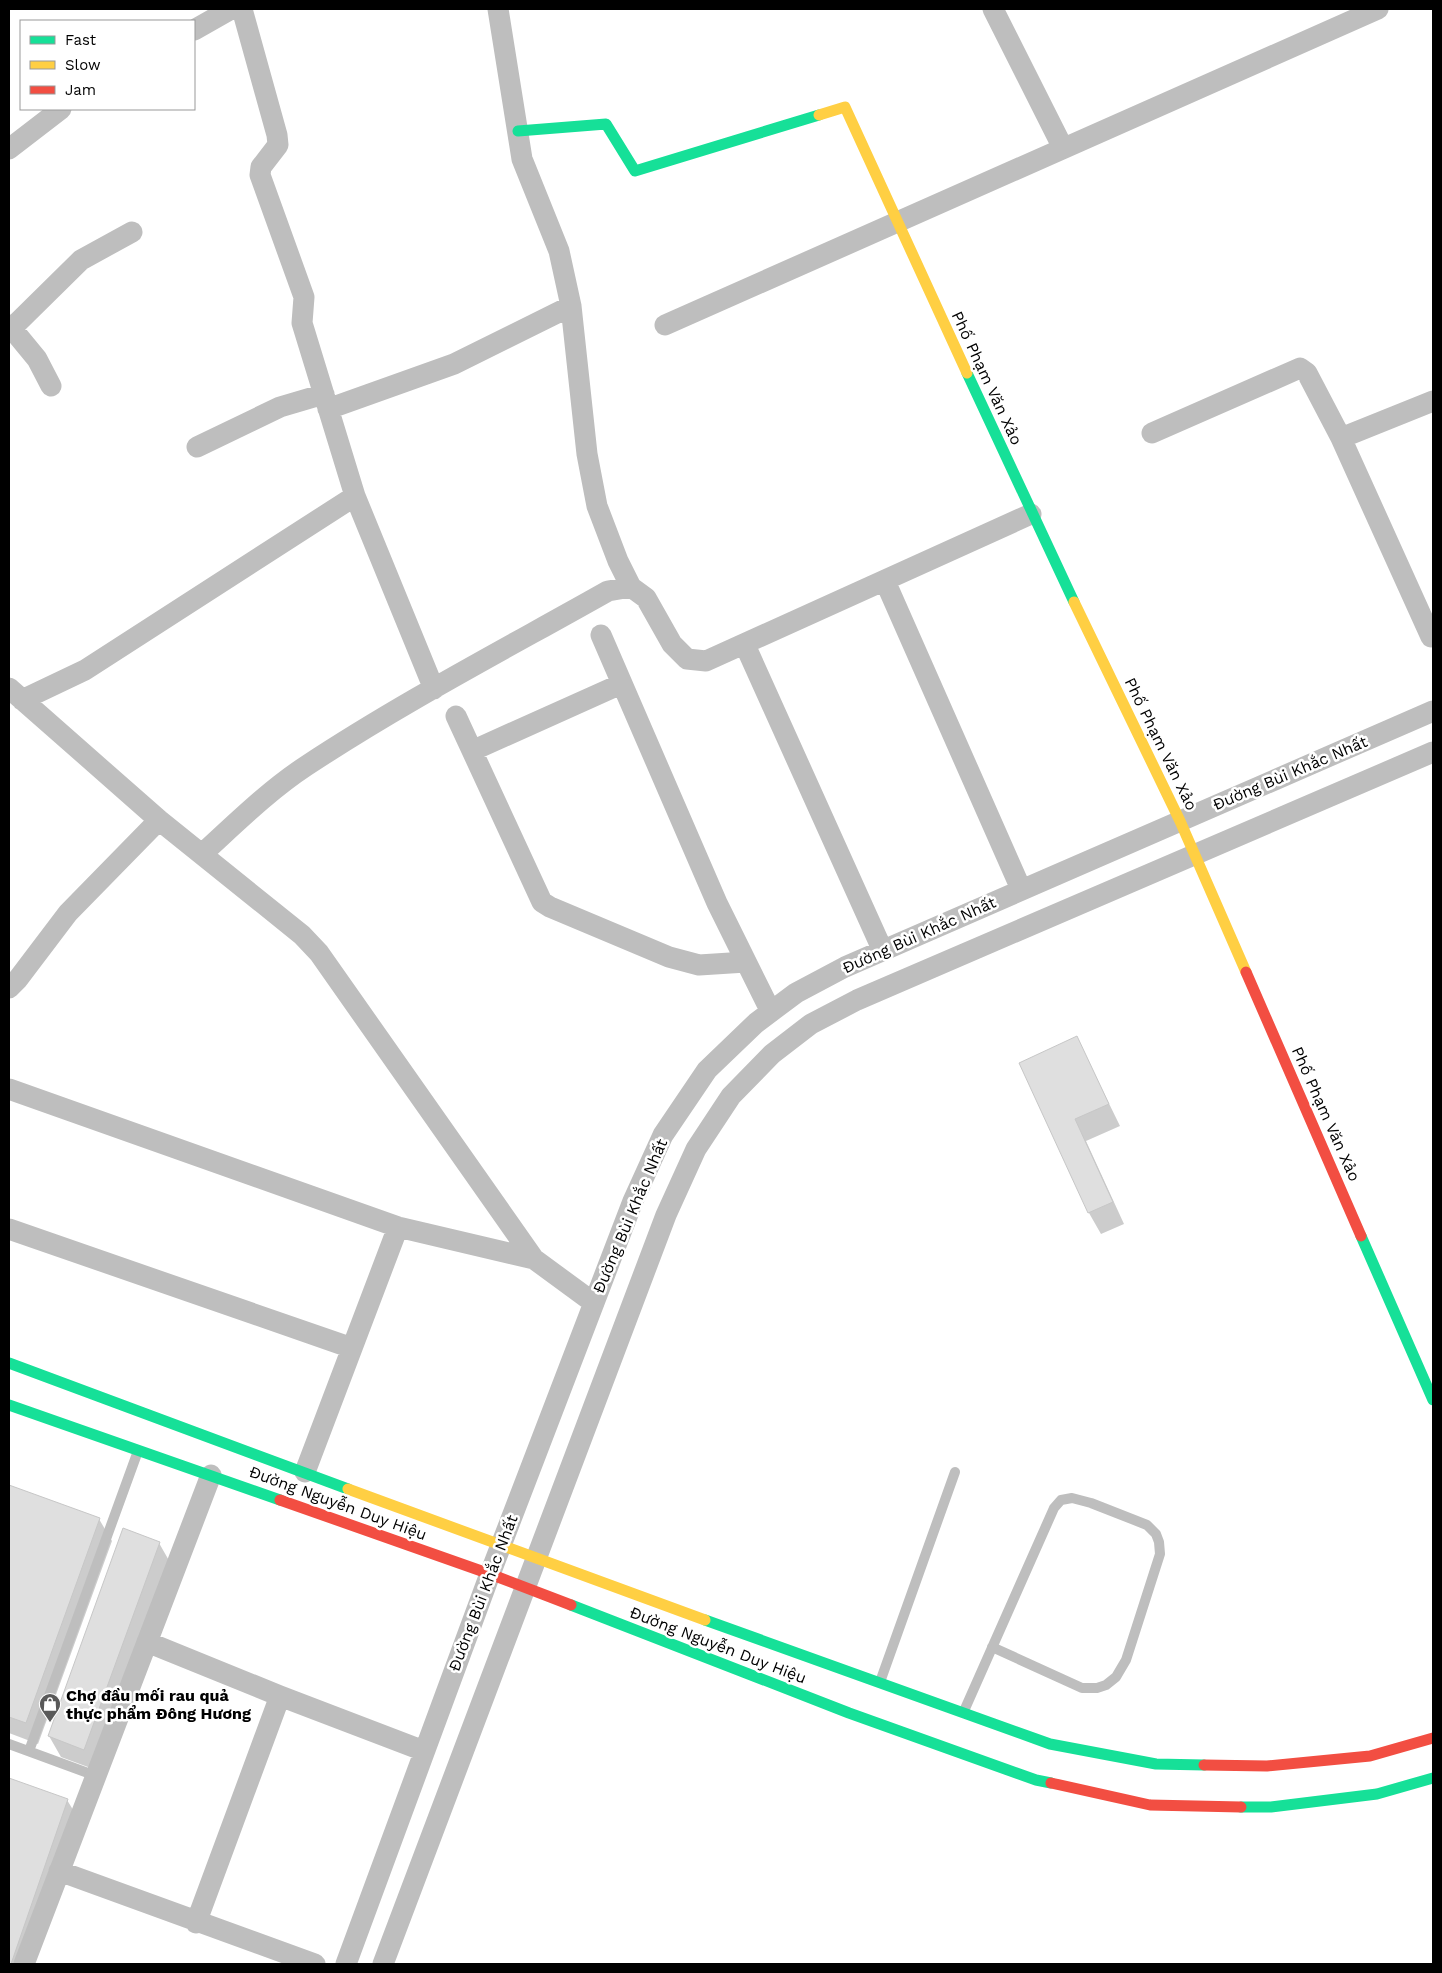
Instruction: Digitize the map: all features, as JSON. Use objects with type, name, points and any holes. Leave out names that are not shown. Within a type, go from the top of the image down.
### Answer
[{"type":"street","points":[[195,29],[231,9]]},
{"type":"street","points":[[242,9],[277,135],[278,145],[261,167],[260,174],[304,297],[302,323],[355,496],[434,689]]},
{"type":"street","points":[[498,9],[527,175],[560,251],[571,306],[587,454],[596,506],[618,561],[631,587],[646,598],[672,644],[687,659],[706,661],[746,645],[1031,514]]},
{"type":"street","points":[[993,9],[1063,148]]},
{"type":"street","points":[[665,325],[1378,9]]},
{"type":"street","name":"Phố Phạm Văn Xảo","points":[[518,131],[606,124],[636,171],[845,108],[1031,514],[1180,821],[1433,1398]]},
{"type":"street","points":[[9,149],[60,110]]},
{"type":"street","points":[[50,386],[37,359],[10,326],[81,260],[132,232]]},
{"type":"street","points":[[197,447],[280,408],[326,401],[454,364],[571,306]]},
{"type":"street","points":[[1152,433],[1300,368],[1307,373],[1342,438],[1431,638]]},
{"type":"street","points":[[1342,438],[1433,401]]},
{"type":"street","points":[[355,496],[85,670],[15,694],[159,820],[302,934],[319,953],[534,1258],[594,1303]]},
{"type":"street","points":[[885,581],[1021,889]]},
{"type":"street","points":[[202,854],[268,794],[305,766],[434,689],[608,591],[631,587]]},
{"type":"street","points":[[601,635],[717,903],[771,1012]]},
{"type":"street","points":[[746,645],[882,949]]},
{"type":"street","points":[[474,750],[621,684]]},
{"type":"street","name":"Đường Bùi Khắc Nhất","points":[[346,1964],[490,1574],[633,1201],[663,1135],[707,1070],[756,1023],[796,993],[882,949],[1433,711]]},
{"type":"street","points":[[456,716],[474,750],[542,902],[550,908],[669,956],[699,965],[746,962]]},
{"type":"street","name":"Đường Bùi Khắc Nhất","points":[[383,1964],[666,1215],[696,1149],[731,1096],[772,1054],[811,1024],[857,1000],[1433,752]]},
{"type":"street","points":[[9,988],[18,979],[68,913],[159,820]]},
{"type":"street","points":[[9,1089],[398,1227],[534,1258]]},
{"type":"street","points":[[305,1472],[398,1227]]},
{"type":"street","points":[[9,1229],[352,1348]]},
{"type":"street","name":"Đường Nguyễn Duy Hiệu","points":[[9,1364],[537,1559],[1050,1744],[1156,1764],[1267,1766],[1370,1756],[1433,1738]]},
{"type":"street","name":"Đường Nguyễn Duy Hiệu","points":[[9,1405],[490,1574],[849,1713],[1036,1780],[1150,1805],[1271,1807],[1376,1794],[1433,1778]]},
{"type":"street","points":[[24,1964],[211,1475]]},
{"type":"street","points":[[147,1642],[280,1696],[424,1751]]},
{"type":"street","points":[[196,1922],[280,1696]]},
{"type":"street","points":[[60,1871],[315,1964]]},
{"type":"lane","points":[[29,1751],[138,1450]]},
{"type":"lane","points":[[880,1682],[955,1472]]},
{"type":"lane","points":[[964,1713],[992,1647],[1054,1508],[1061,1500],[1072,1498],[1092,1503],[1147,1525],[1156,1534],[1160,1554],[1126,1660],[1116,1677],[1106,1685],[1097,1688],[1082,1688],[992,1647]]},
{"type":"lane","points":[[9,1744],[96,1776]]},
{"type":"building","points":[[1077,1036],[1109,1104],[1075,1119],[1113,1202],[1088,1213],[1019,1063]]},
{"type":"building","points":[[9,1485],[100,1518],[26,1723],[9,1717]]},
{"type":"building","points":[[123,1528],[160,1542],[84,1750],[48,1736]]},
{"type":"building","points":[[9,1778],[68,1799],[11,1964],[9,1964]]},
{"type":"traffic: fast","points":[[518,131],[606,124],[635,171],[819,115]]},
{"type":"traffic: fast","points":[[967,373],[1074,602]]},
{"type":"traffic: fast","points":[[1361,1236],[1433,1400]]},
{"type":"traffic: fast","points":[[9,1363],[348,1489]]},
{"type":"traffic: fast","points":[[9,1405],[280,1500]]},
{"type":"traffic: fast","points":[[571,1605],[849,1713],[1036,1780],[1051,1783]]},
{"type":"traffic: fast","points":[[705,1620],[1050,1744],[1156,1764],[1204,1765]]},
{"type":"traffic: fast","points":[[1241,1807],[1271,1807],[1377,1794],[1433,1778]]},
{"type":"traffic: slow","points":[[819,115],[845,107],[967,373]]},
{"type":"traffic: slow","points":[[1074,602],[1180,821],[1246,972]]},
{"type":"traffic: slow","points":[[348,1489],[705,1620]]},
{"type":"traffic: jam","points":[[1246,972],[1361,1236]]},
{"type":"traffic: jam","points":[[280,1500],[490,1574],[571,1605]]},
{"type":"traffic: jam","points":[[1204,1765],[1267,1766],[1370,1756],[1433,1738]]},
{"type":"traffic: jam","points":[[1051,1783],[1150,1805],[1241,1807]]},
{"type":"place","name":"Chợ đầu mối rau quả thực phẩm Đông Hương","points":[[50,1723]]}]
